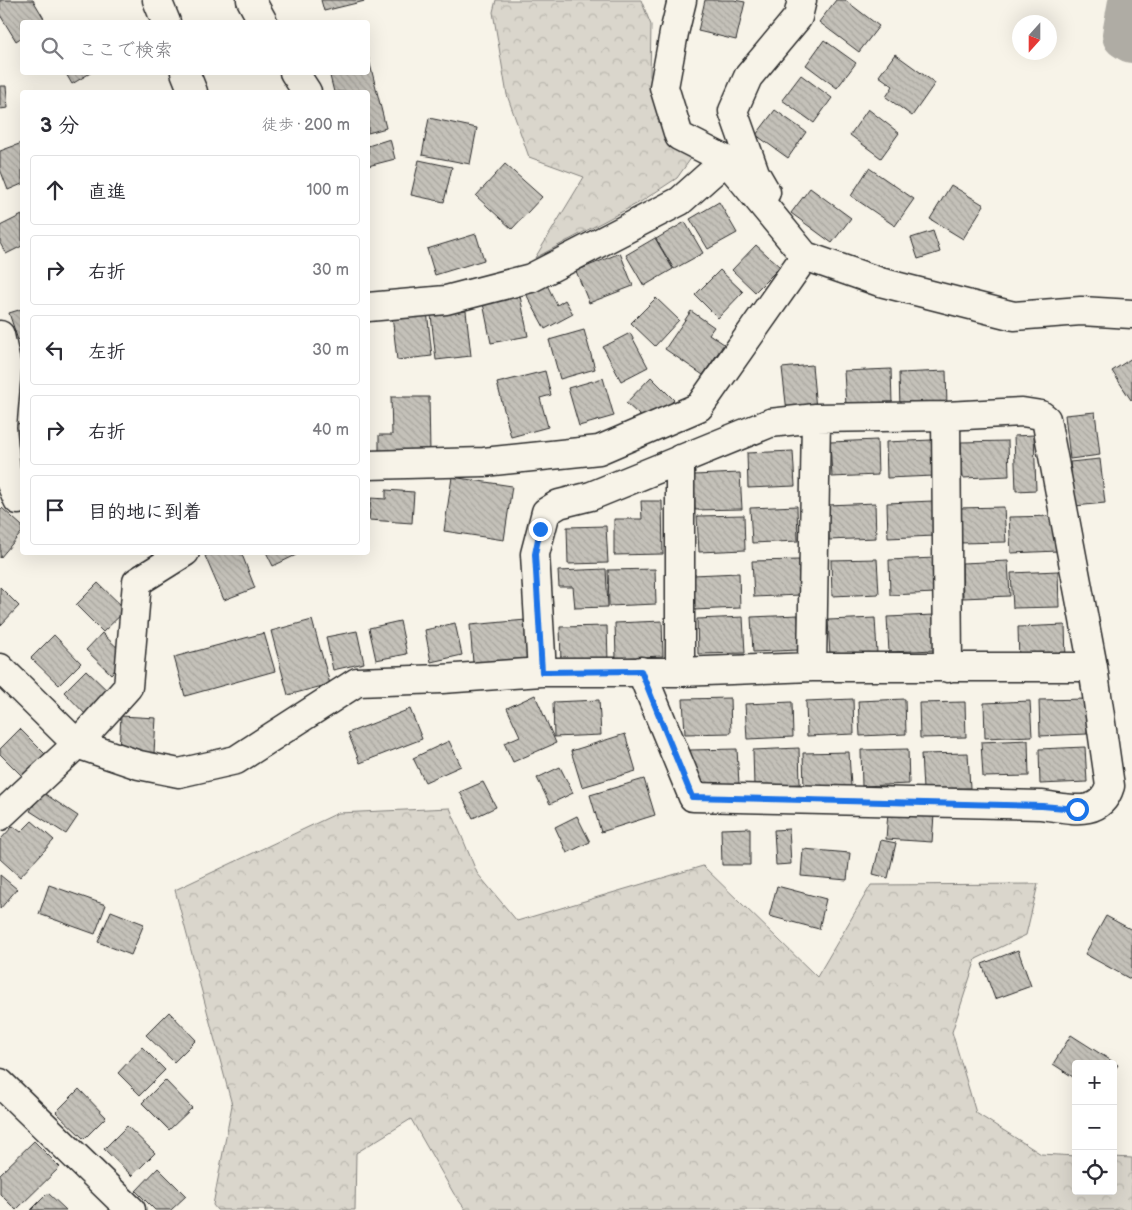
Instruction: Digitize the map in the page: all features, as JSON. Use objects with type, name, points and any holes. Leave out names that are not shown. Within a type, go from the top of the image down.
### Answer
[{"type":"street","points":[[157,0],[165,20]]},
{"type":"street","points":[[251,0],[262,20]]},
{"type":"street","points":[[682,0],[664,87],[679,136],[726,160],[805,256],[880,282],[1014,316],[1081,311],[1132,314]]},
{"type":"street","points":[[802,0],[798,17],[748,78],[733,111],[755,173],[805,256]]},
{"type":"street","points":[[187,75],[193,90]]},
{"type":"street","points":[[296,75],[306,90]]},
{"type":"street","points":[[370,307],[446,300],[531,278],[680,201],[726,160]]},
{"type":"street","points":[[370,465],[484,462],[599,450],[699,407],[805,256]]},
{"type":"street","points":[[0,336],[8,368],[2,427],[6,472],[13,502]]},
{"type":"street","points":[[542,672],[535,554],[546,512],[559,504],[591,496],[770,423],[816,418],[946,416],[1022,412],[1041,415],[1046,419],[1093,668],[1110,786],[1103,802],[1092,809],[692,797],[641,671]]},
{"type":"street","points":[[946,416],[948,668]]},
{"type":"street","points":[[812,667],[816,418]]},
{"type":"street","points":[[680,459],[680,672]]},
{"type":"street","points":[[0,816],[77,744],[128,687],[137,582],[181,555]]},
{"type":"street","points":[[0,668],[77,744],[140,765],[179,773],[236,760],[357,682],[442,679],[542,672],[680,672],[812,667],[1093,668]]},
{"type":"street","points":[[0,1083],[131,1210]]},
{"type":"green space","points":[[496,0],[641,0],[651,25],[650,76],[667,113],[697,150],[677,178],[642,201],[535,258],[584,177],[529,157],[507,95],[493,12]]},
{"type":"green space","points":[[450,808],[477,873],[517,921],[703,866],[817,977],[871,885],[1038,884],[1026,935],[976,959],[952,1032],[976,1113],[1041,1154],[1072,1156],[1072,1195],[1117,1195],[1117,1157],[1132,1158],[1132,1210],[466,1210],[454,1194],[411,1119],[356,1153],[355,1210],[217,1210],[213,1205],[232,1105],[175,890],[338,813]]},
{"type":"building","points":[[0,0],[33,0],[45,20],[20,20],[20,38],[16,41],[0,15]]},
{"type":"building","points":[[321,0],[364,0],[365,1],[324,11]]},
{"type":"building","points":[[705,0],[745,2],[736,40],[698,31]]},
{"type":"building","points":[[836,0],[845,0],[879,26],[859,52],[819,22]]},
{"type":"building","points":[[824,40],[856,63],[837,88],[806,65]]},
{"type":"building","points":[[895,54],[935,83],[912,116],[886,97],[893,86],[879,76]]},
{"type":"building","points":[[370,64],[386,128],[370,132],[370,90],[334,90],[330,75],[370,75]]},
{"type":"building","points":[[67,75],[87,75],[72,84]]},
{"type":"building","points":[[801,75],[832,98],[814,123],[782,100]]},
{"type":"building","points":[[0,86],[6,86],[8,108],[0,109]]},
{"type":"building","points":[[868,109],[899,133],[881,158],[850,135]]},
{"type":"building","points":[[775,110],[806,132],[788,158],[756,135]]},
{"type":"building","points":[[429,118],[477,128],[470,164],[422,155]]},
{"type":"building","points":[[390,139],[395,159],[370,165],[370,145]]},
{"type":"building","points":[[20,144],[20,185],[8,190],[0,169],[0,151]]},
{"type":"building","points":[[419,160],[452,167],[444,202],[411,195]]},
{"type":"building","points":[[505,164],[542,197],[512,229],[476,196]]},
{"type":"building","points":[[869,168],[914,199],[895,226],[851,196]]},
{"type":"building","points":[[951,185],[984,205],[963,239],[930,219]]},
{"type":"building","points":[[810,188],[851,218],[832,243],[791,213]]},
{"type":"building","points":[[719,202],[737,233],[708,249],[690,219]]},
{"type":"building","points":[[20,216],[20,247],[6,254],[0,243],[0,226]]},
{"type":"building","points":[[685,222],[703,253],[674,269],[656,239]]},
{"type":"building","points":[[933,231],[940,252],[918,259],[911,238]]},
{"type":"building","points":[[476,234],[484,260],[435,275],[427,249]]},
{"type":"building","points":[[655,238],[673,269],[644,286],[626,255]]},
{"type":"building","points":[[756,245],[780,267],[755,292],[732,270]]},
{"type":"building","points":[[620,253],[633,286],[589,303],[576,271]]},
{"type":"building","points":[[720,270],[743,292],[718,318],[695,295]]},
{"type":"building","points":[[546,283],[557,305],[565,300],[573,314],[545,329],[526,294]]},
{"type":"building","points":[[520,296],[528,336],[491,343],[483,303]]},
{"type":"building","points":[[656,298],[679,320],[655,346],[631,323]]},
{"type":"building","points":[[20,310],[20,339],[18,340],[9,313]]},
{"type":"building","points":[[427,311],[432,356],[397,360],[392,315]]},
{"type":"building","points":[[466,311],[471,356],[436,360],[431,315]]},
{"type":"building","points":[[691,311],[714,327],[709,334],[724,344],[703,375],[665,349]]},
{"type":"building","points":[[584,330],[595,369],[560,379],[549,340]]},
{"type":"building","points":[[630,333],[648,367],[621,381],[603,347]]},
{"type":"building","points":[[1132,358],[1132,399],[1131,400],[1112,371]]},
{"type":"building","points":[[812,365],[816,409],[787,412],[782,368]]},
{"type":"building","points":[[891,369],[892,404],[846,406],[844,371]]},
{"type":"building","points":[[545,371],[551,395],[540,398],[548,427],[511,437],[497,383]]},
{"type":"building","points":[[946,371],[947,406],[900,408],[899,373]]},
{"type":"building","points":[[651,377],[674,400],[650,425],[626,403]]},
{"type":"building","points":[[603,378],[614,416],[579,426],[568,388]]},
{"type":"building","points":[[391,397],[429,397],[430,453],[379,453],[379,435],[392,435]]},
{"type":"building","points":[[1095,412],[1100,455],[1070,459],[1065,415]]},
{"type":"building","points":[[20,423],[20,447],[13,426]]},
{"type":"building","points":[[1034,435],[1036,490],[1016,491],[1014,436]]},
{"type":"building","points":[[877,440],[878,475],[832,477],[830,442]]},
{"type":"building","points":[[932,440],[934,476],[887,478],[886,442]]},
{"type":"building","points":[[1008,441],[1009,476],[963,478],[961,442]]},
{"type":"building","points":[[793,451],[795,486],[748,488],[747,453]]},
{"type":"building","points":[[1100,459],[1105,503],[1075,506],[1070,462]]},
{"type":"building","points":[[740,473],[742,509],[695,510],[694,475]]},
{"type":"building","points":[[452,477],[512,486],[504,540],[444,531]]},
{"type":"building","points":[[386,490],[414,492],[412,523],[370,520],[371,498],[386,499]]},
{"type":"building","points":[[641,501],[662,501],[663,554],[614,555],[614,519],[642,519]]},
{"type":"building","points":[[933,501],[935,536],[888,538],[887,503]]},
{"type":"building","points":[[875,503],[876,538],[829,540],[828,505]]},
{"type":"building","points":[[797,506],[798,541],[752,543],[750,508]]},
{"type":"building","points":[[1004,507],[1006,542],[959,543],[958,508]]},
{"type":"building","points":[[2,508],[20,524],[20,534],[0,558],[0,510]]},
{"type":"building","points":[[744,515],[745,550],[699,552],[697,516]]},
{"type":"building","points":[[1056,516],[1058,551],[1011,553],[1009,517]]},
{"type":"building","points":[[606,526],[608,563],[568,564],[567,527]]},
{"type":"building","points":[[242,555],[255,588],[224,600],[205,556]]},
{"type":"building","points":[[268,555],[296,555],[273,566]]},
{"type":"building","points":[[935,558],[936,593],[890,595],[889,560]]},
{"type":"building","points":[[877,559],[879,594],[832,596],[831,560]]},
{"type":"building","points":[[799,560],[800,595],[754,597],[752,561]]},
{"type":"building","points":[[1008,561],[1010,596],[963,598],[962,563]]},
{"type":"building","points":[[606,569],[608,607],[575,608],[573,587],[559,587],[558,571]]},
{"type":"building","points":[[655,569],[656,604],[609,606],[608,570]]},
{"type":"building","points":[[1058,571],[1059,607],[1013,608],[1011,573]]},
{"type":"building","points":[[739,573],[740,608],[694,610],[693,575]]},
{"type":"building","points":[[98,583],[126,610],[103,632],[76,605]]},
{"type":"building","points":[[0,587],[19,606],[0,626]]},
{"type":"building","points":[[798,615],[799,650],[753,652],[751,617]]},
{"type":"building","points":[[934,615],[935,650],[889,652],[887,617]]},
{"type":"building","points":[[743,617],[745,653],[698,654],[697,619]]},
{"type":"building","points":[[875,618],[877,653],[830,655],[828,620]]},
{"type":"building","points":[[312,620],[330,684],[288,695],[271,631]]},
{"type":"building","points":[[526,620],[529,658],[473,663],[470,625]]},
{"type":"building","points":[[400,621],[407,654],[376,660],[369,628]]},
{"type":"building","points":[[662,621],[663,656],[616,658],[615,623]]},
{"type":"building","points":[[455,623],[462,655],[431,662],[425,630]]},
{"type":"building","points":[[1065,625],[1066,660],[1019,663],[1018,627]]},
{"type":"building","points":[[607,626],[608,661],[561,663],[560,627]]},
{"type":"building","points":[[357,631],[364,663],[333,670],[326,637]]},
{"type":"building","points":[[102,633],[127,657],[111,674],[86,650]]},
{"type":"building","points":[[264,633],[275,671],[185,696],[174,657]]},
{"type":"building","points":[[54,635],[81,663],[59,685],[31,658]]},
{"type":"building","points":[[86,670],[114,697],[91,720],[64,692]]},
{"type":"building","points":[[535,695],[556,743],[513,762],[504,743],[520,736],[507,708]]},
{"type":"building","points":[[730,698],[731,733],[685,734],[683,699]]},
{"type":"building","points":[[853,699],[854,734],[807,736],[806,701]]},
{"type":"building","points":[[905,699],[906,734],[860,736],[858,701]]},
{"type":"building","points":[[1086,699],[1087,734],[1040,736],[1039,700]]},
{"type":"building","points":[[599,700],[601,735],[554,737],[553,702]]},
{"type":"building","points":[[1030,701],[1032,736],[985,738],[984,703]]},
{"type":"building","points":[[792,702],[793,737],[747,739],[745,704]]},
{"type":"building","points":[[965,702],[966,737],[920,738],[919,703]]},
{"type":"building","points":[[410,709],[422,739],[360,763],[348,733]]},
{"type":"building","points":[[121,716],[156,718],[154,753],[119,750]]},
{"type":"building","points":[[20,729],[48,757],[25,779],[0,754],[0,749]]},
{"type":"building","points":[[625,734],[636,771],[582,787],[571,751]]},
{"type":"building","points":[[1028,740],[1029,776],[983,777],[981,742]]},
{"type":"building","points":[[449,741],[461,766],[425,782],[413,758]]},
{"type":"building","points":[[1085,747],[1087,782],[1040,784],[1039,749]]},
{"type":"building","points":[[799,748],[800,784],[754,786],[753,750]]},
{"type":"building","points":[[737,749],[739,784],[692,786],[690,750]]},
{"type":"building","points":[[908,749],[909,784],[862,786],[861,750]]},
{"type":"building","points":[[849,752],[851,787],[804,789],[803,753]]},
{"type":"building","points":[[968,753],[970,788],[923,789],[921,754]]},
{"type":"building","points":[[560,767],[573,793],[550,804],[537,778]]},
{"type":"building","points":[[644,779],[655,815],[601,832],[590,795]]},
{"type":"building","points":[[483,782],[496,807],[473,818],[460,792]]},
{"type":"building","points":[[42,792],[78,816],[66,834],[30,811]]},
{"type":"building","points":[[888,812],[934,815],[932,842],[886,839]]},
{"type":"building","points":[[577,816],[590,842],[567,853],[555,827]]},
{"type":"building","points":[[32,821],[54,840],[20,877],[0,859],[0,840],[13,826],[21,832]]},
{"type":"building","points":[[750,828],[750,865],[722,865],[721,829]]},
{"type":"building","points":[[789,829],[791,864],[776,865],[774,830]]},
{"type":"building","points":[[881,840],[896,843],[888,878],[873,874]]},
{"type":"building","points":[[803,849],[850,853],[847,880],[801,876]]},
{"type":"building","points":[[0,875],[17,889],[0,909]]},
{"type":"building","points":[[49,885],[106,905],[95,934],[39,914]]},
{"type":"building","points":[[777,886],[826,899],[819,929],[769,916]]},
{"type":"building","points":[[111,911],[144,924],[131,955],[98,942]]},
{"type":"building","points":[[1106,916],[1132,930],[1132,980],[1085,954]]},
{"type":"building","points":[[1018,950],[1031,986],[995,999],[982,964]]},
{"type":"building","points":[[169,1012],[196,1040],[174,1062],[146,1035]]},
{"type":"building","points":[[1071,1035],[1110,1060],[1072,1060],[1072,1076],[1053,1064]]},
{"type":"building","points":[[142,1047],[165,1070],[140,1095],[118,1073]]},
{"type":"building","points":[[165,1080],[192,1108],[169,1130],[142,1103]]},
{"type":"building","points":[[79,1089],[106,1117],[84,1139],[56,1112]]},
{"type":"building","points":[[127,1126],[155,1153],[132,1176],[104,1149]]},
{"type":"building","points":[[34,1141],[60,1167],[16,1210],[0,1194],[0,1174]]},
{"type":"building","points":[[158,1168],[186,1196],[171,1210],[155,1210],[136,1191]]},
{"type":"building","points":[[48,1193],[66,1210],[31,1210]]},
{"type":"waterway","points":[[1132,2],[1126,35],[1132,39]]},
{"type":"route","points":[[540,529],[535,554],[542,672],[641,671],[692,797],[1042,806],[1077,809]]}]
